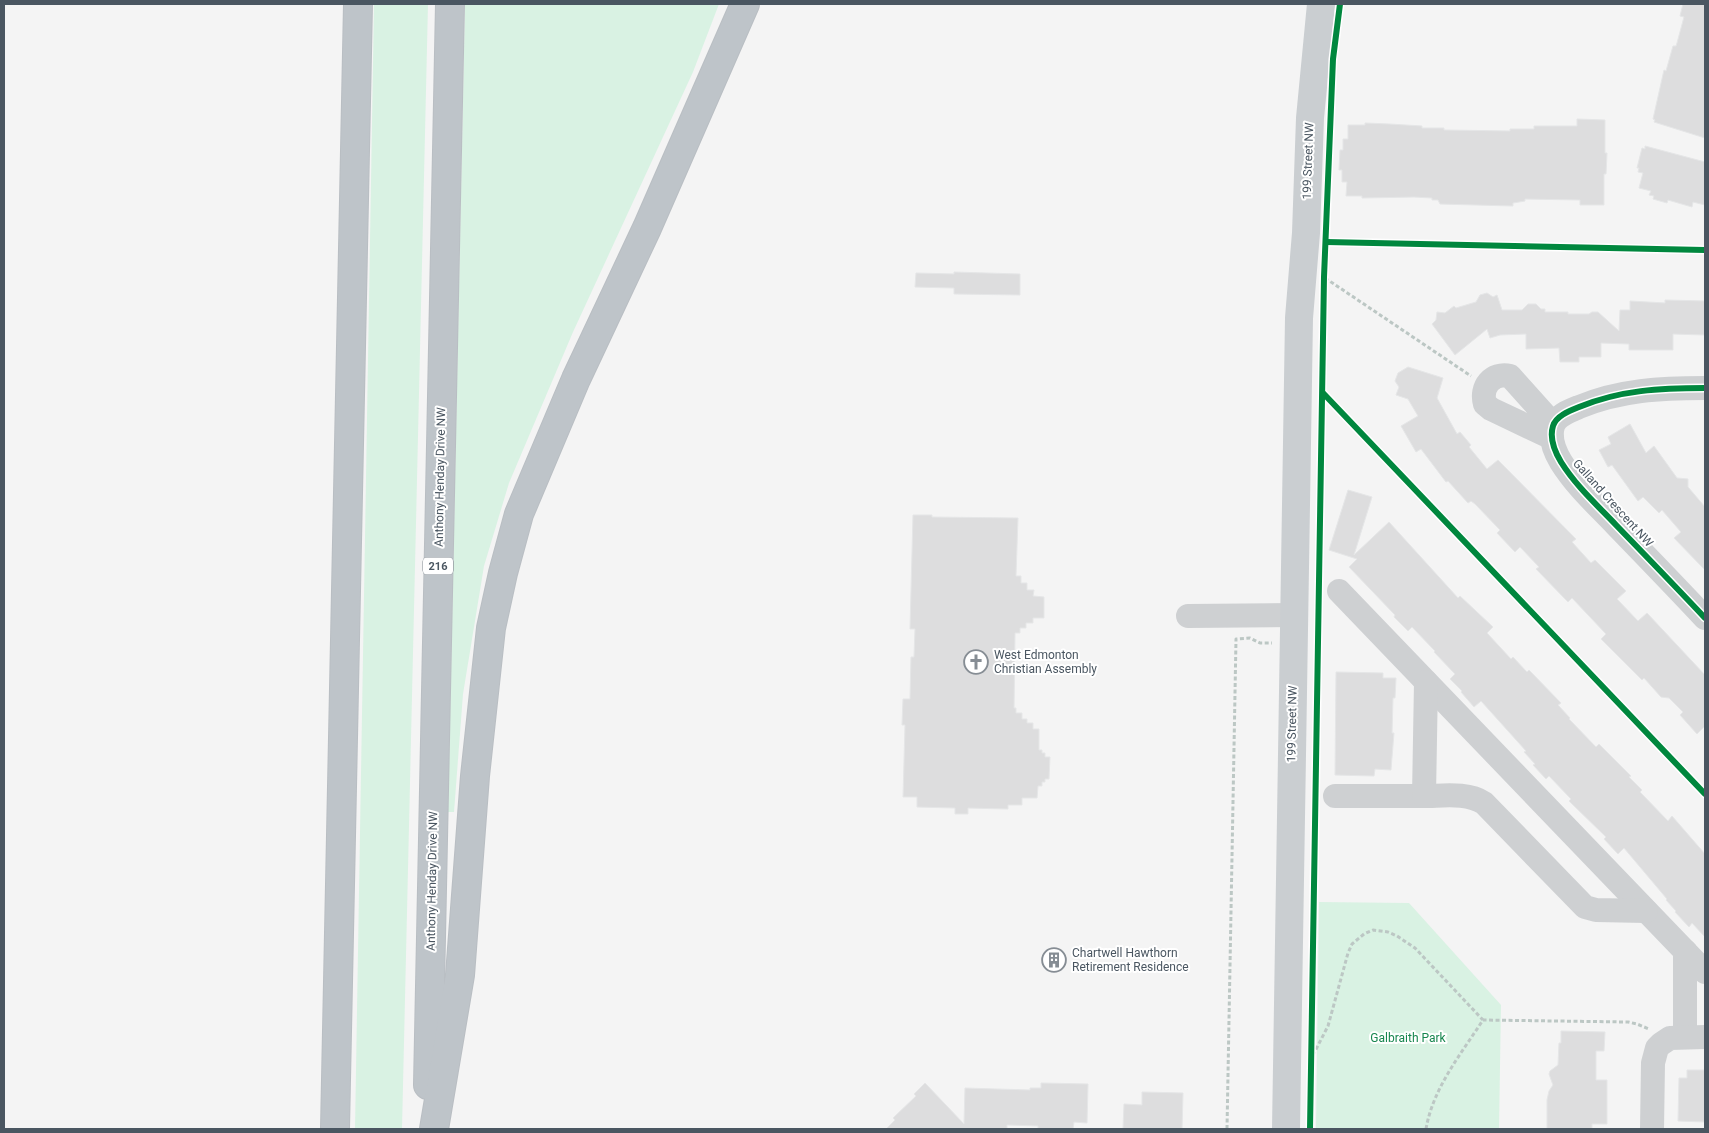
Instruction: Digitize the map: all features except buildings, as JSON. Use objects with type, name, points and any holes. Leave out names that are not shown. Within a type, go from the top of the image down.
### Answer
[{"type":"highway","points":[[335,1129],[358,4]]},
{"type":"highway","name":"Anthony Henday Drive NW","points":[[427,1129],[450,4]]},
{"type":"highway","points":[[434,1129],[460,974],[475,776],[491,628],[519,514],[576,379],[651,219],[745,4]]},
{"type":"main road","name":"199 Street NW","points":[[1299,318],[1292,236],[1292,113],[1303,4]]},
{"type":"main road","name":"199 Street NW","points":[[1286,1129],[1299,318],[1306,233],[1310,118],[1321,4]]},
{"type":"street","name":"Galland Crescent NW","points":[[1486,386],[1490,380],[1498,376],[1510,376],[1552,431],[1554,450],[1580,487],[1705,618]]},
{"type":"street","points":[[1486,386],[1484,399],[1491,409],[1552,431],[1560,416],[1570,410],[1609,396],[1630,391],[1705,388]]},
{"type":"street","points":[[1339,591],[1705,972]]},
{"type":"street","points":[[1188,616],[1294,615]]},
{"type":"street","points":[[1424,796],[1426,682]]},
{"type":"street","points":[[1335,796],[1476,798],[1484,803],[1585,908],[1646,911]]},
{"type":"street","points":[[1652,1129],[1654,1056],[1661,1044],[1685,1038],[1685,951]]},
{"type":"path","points":[[1324,268],[1324,287]]},
{"type":"path","points":[[1324,277],[1486,386]]},
{"type":"path","points":[[1228,1129],[1236,638],[1250,638],[1260,643],[1293,644]]},
{"type":"path","points":[[1310,1061],[1328,1026],[1352,944],[1364,934],[1373,930],[1388,932],[1415,948],[1483,1020],[1628,1022],[1685,1038]]},
{"type":"path","points":[[1426,1129],[1435,1098],[1442,1084],[1483,1020]]},
{"type":"path","points":[[1310,1071],[1311,1041]]},
{"type":"green space","points":[[374,4],[428,4],[402,1129],[355,1129]]},
{"type":"green space","points":[[465,4],[719,4],[693,72],[573,332],[509,483],[484,566],[463,694],[454,812],[448,812]]},
{"type":"green space","name":"Galbraith Park","points":[[1319,902],[1409,903],[1501,1005],[1499,1129],[1316,1129]]},
{"type":"cycle path","points":[[1310,1129],[1324,277],[1333,59],[1340,4]]},
{"type":"cycle path","points":[[1326,242],[1705,250]]},
{"type":"cycle path","points":[[1705,388],[1641,391],[1594,401],[1571,410],[1560,417],[1555,422],[1552,431],[1553,445],[1559,458],[1580,487],[1705,618]]},
{"type":"cycle path","points":[[1323,393],[1705,794]]},
{"type":"place","name":"West Edmonton Christian Assembly","points":[[976,662]]},
{"type":"place","name":"Chartwell Hawthorn Retirement Residence","points":[[1054,960]]}]
